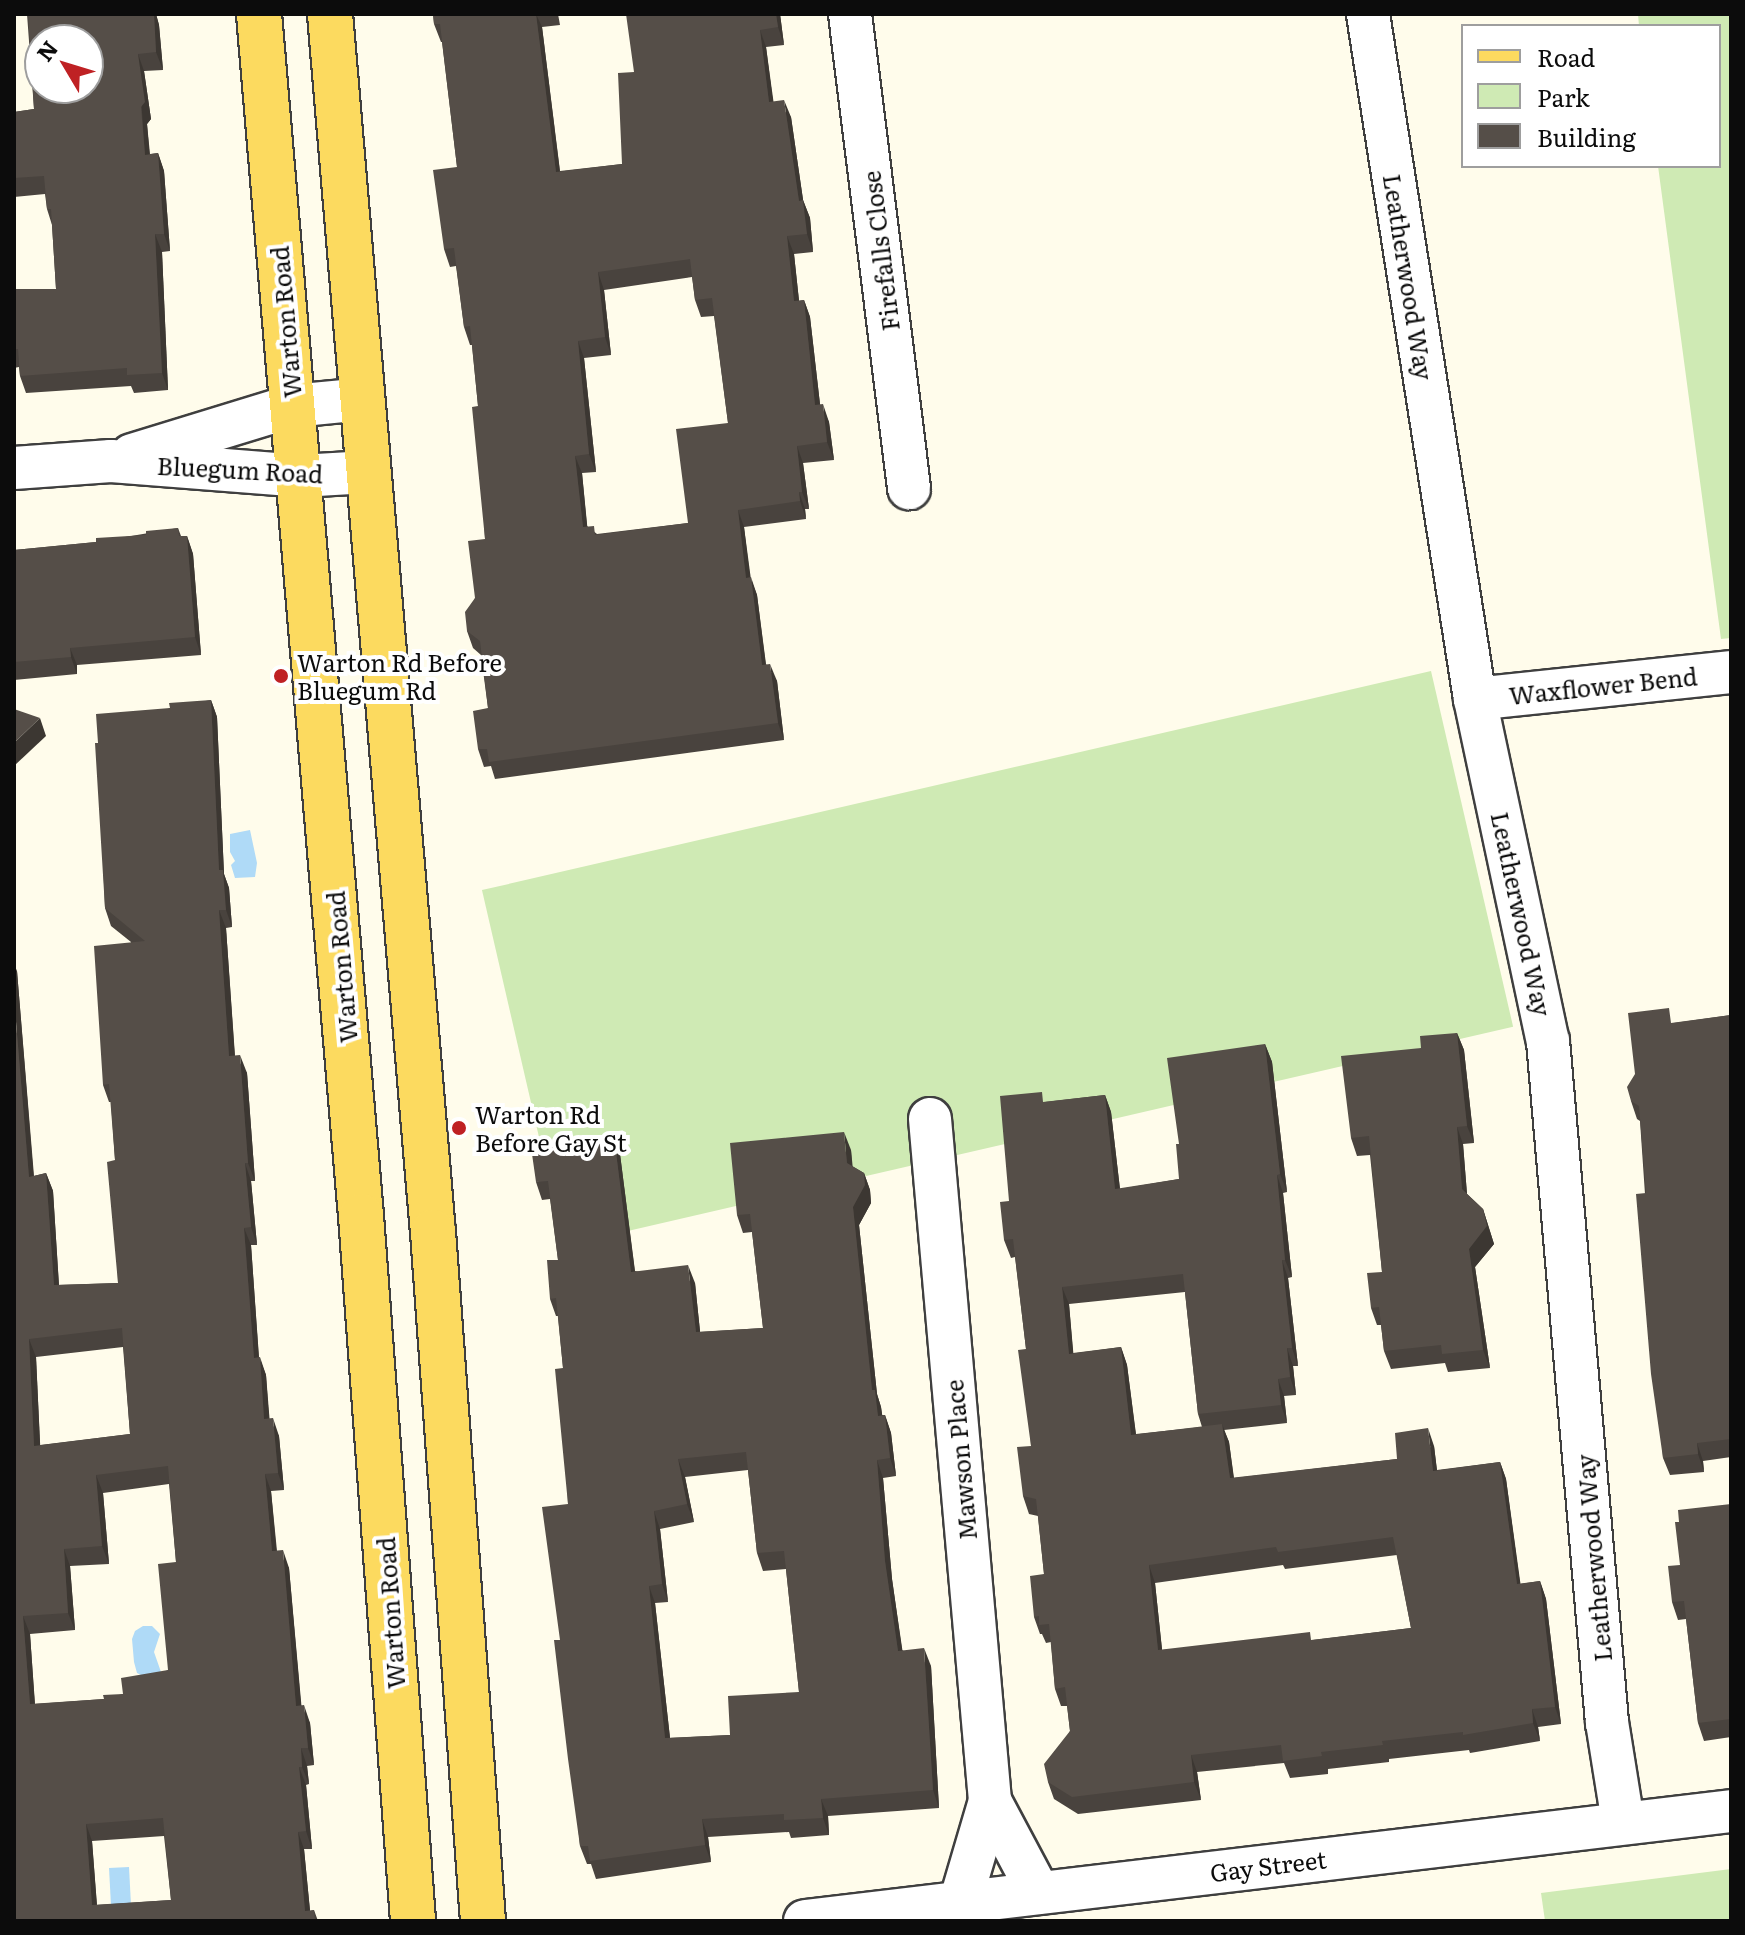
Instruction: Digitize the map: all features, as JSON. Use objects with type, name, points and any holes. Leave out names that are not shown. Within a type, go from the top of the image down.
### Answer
[{"type":"main road","name":"Warton Road","points":[[259,14],[360,1200],[413,1921]]},
{"type":"main road","points":[[330,14],[432,1216],[483,1921]]},
{"type":"street","name":"Firefalls Close","points":[[850,14],[909,488]]},
{"type":"street","name":"Leatherwood Way","points":[[1368,14],[1475,699],[1548,1041],[1607,1722],[1623,1822]]},
{"type":"street","name":"Bluegum Road","points":[[111,461],[292,406],[363,399]]},
{"type":"street","name":"Bluegum Road","points":[[14,468],[111,461],[300,476],[368,472]]},
{"type":"street","name":"Waxflower Bend","points":[[1475,699],[1731,672]]},
{"type":"street","name":"Mawson Place","points":[[930,1119],[990,1801],[960,1903]]},
{"type":"street","name":"Mawson Place","points":[[990,1801],[1039,1893]]},
{"type":"street","name":"Gay Street","points":[[805,1921],[1731,1811]]},
{"type":"green space","points":[[1638,14],[1731,14],[1731,638],[1721,639],[1658,168],[1721,168],[1721,24],[1639,24]]},
{"type":"green space","points":[[1431,671],[1513,1027],[564,1246],[482,890]]},
{"type":"green space","points":[[1731,1869],[1731,1921],[1545,1921],[1541,1893]]},
{"type":"water","points":[[250,830],[257,863],[255,877],[235,878],[231,865],[235,861],[230,852],[230,834]]},
{"type":"water","points":[[143,1626],[152,1626],[160,1634],[154,1652],[161,1672],[149,1679],[137,1673],[134,1662],[132,1639],[135,1631]]},
{"type":"water","points":[[129,1867],[131,1911],[111,1912],[109,1868]]},
{"type":"building","points":[[28,14],[154,14],[156,52],[138,54],[145,102],[141,107],[145,155],[158,153],[164,234],[155,234],[162,373],[127,375],[127,368],[20,376],[18,349],[14,349],[14,289],[56,289],[51,209],[47,209],[44,176],[14,178],[14,112],[34,109],[34,104],[104,104],[104,24],[29,24]]},
{"type":"building","points":[[433,14],[536,14],[556,172],[622,164],[618,73],[634,72],[626,14],[776,14],[778,27],[760,30],[769,102],[784,100],[799,201],[803,200],[807,234],[787,236],[794,301],[804,300],[815,405],[823,404],[827,442],[797,446],[802,492],[799,492],[800,501],[738,510],[746,578],[751,577],[762,665],[770,664],[778,723],[489,762],[487,749],[478,749],[473,711],[488,708],[480,641],[467,631],[465,612],[475,598],[468,541],[485,539],[472,407],[478,406],[470,326],[464,327],[454,248],[444,249],[433,170],[457,167],[440,24],[434,24]],"holes":[[[690,259],[695,300],[712,298],[728,423],[676,429],[688,523],[595,535],[594,526],[583,527],[575,456],[589,454],[578,341],[605,337],[598,272]]]},
{"type":"building","points":[[178,528],[179,536],[187,536],[195,637],[70,648],[71,657],[14,662],[14,550],[96,542],[96,538],[146,535],[146,531]]},
{"type":"building","points":[[211,700],[219,870],[223,870],[226,910],[219,910],[229,1056],[240,1055],[248,1163],[245,1163],[251,1227],[244,1228],[254,1358],[260,1357],[264,1419],[273,1418],[278,1473],[265,1474],[272,1551],[283,1550],[296,1706],[304,1705],[308,1748],[301,1748],[302,1767],[299,1767],[306,1831],[298,1832],[305,1911],[314,1910],[315,1921],[14,1921],[14,998],[29,1177],[46,1173],[54,1285],[118,1283],[107,1162],[115,1160],[109,1084],[103,1085],[94,946],[145,941],[105,908],[96,714],[170,708],[169,703]],"holes":[[[122,1328],[130,1434],[34,1446],[29,1339]],[[168,1466],[176,1562],[158,1564],[168,1670],[121,1678],[123,1694],[103,1695],[104,1699],[30,1704],[23,1616],[68,1613],[64,1549],[102,1546],[96,1475]],[[163,1818],[171,1900],[92,1905],[86,1824]]]},
{"type":"building","points":[[14,709],[40,718],[14,743]]},
{"type":"building","points":[[1669,1008],[1671,1023],[1731,1015],[1731,1439],[1697,1443],[1698,1454],[1663,1458],[1651,1374],[1636,1194],[1646,1193],[1639,1106],[1631,1101],[1627,1087],[1635,1074],[1628,1013]]},
{"type":"building","points":[[1457,1033],[1467,1126],[1457,1127],[1462,1189],[1483,1209],[1487,1226],[1469,1249],[1483,1350],[1442,1354],[1441,1345],[1384,1351],[1379,1307],[1371,1308],[1367,1273],[1382,1272],[1369,1136],[1351,1138],[1341,1056],[1421,1048],[1420,1036]]},
{"type":"building","points":[[1265,1044],[1280,1174],[1277,1175],[1285,1260],[1282,1260],[1292,1348],[1287,1348],[1290,1377],[1278,1379],[1281,1405],[1198,1414],[1183,1274],[1062,1287],[1069,1354],[1121,1347],[1131,1435],[1222,1424],[1230,1478],[1397,1459],[1395,1433],[1428,1428],[1433,1471],[1500,1462],[1517,1584],[1540,1581],[1555,1707],[1532,1709],[1533,1723],[1463,1735],[1463,1732],[1382,1741],[1383,1745],[1321,1752],[1322,1756],[1283,1761],[1281,1745],[1191,1755],[1194,1782],[1072,1797],[1048,1782],[1044,1764],[1070,1731],[1065,1687],[1055,1689],[1049,1624],[1039,1625],[1039,1616],[1034,1617],[1030,1576],[1044,1574],[1036,1499],[1023,1496],[1017,1447],[1031,1446],[1018,1350],[1026,1349],[1013,1239],[1004,1240],[1000,1202],[1009,1201],[1000,1096],[1042,1092],[1043,1102],[1105,1095],[1115,1189],[1179,1179],[1176,1144],[1179,1144],[1167,1058]],"holes":[[[1393,1537],[1411,1628],[1311,1640],[1310,1632],[1158,1650],[1149,1565],[1276,1547],[1278,1552]]]},
{"type":"building","points":[[844,1132],[847,1163],[864,1173],[865,1185],[853,1207],[872,1390],[875,1390],[878,1416],[885,1415],[890,1458],[877,1460],[885,1561],[898,1651],[924,1648],[933,1790],[821,1799],[823,1818],[784,1820],[784,1814],[702,1819],[705,1845],[590,1861],[588,1846],[580,1846],[568,1759],[554,1640],[560,1640],[542,1507],[568,1504],[555,1369],[563,1368],[556,1298],[550,1299],[547,1260],[558,1260],[548,1181],[536,1182],[531,1147],[614,1136],[631,1272],[688,1265],[696,1332],[763,1328],[750,1214],[737,1215],[730,1143]],"holes":[[[746,1452],[757,1553],[784,1551],[799,1692],[728,1696],[730,1735],[665,1738],[649,1586],[662,1584],[654,1511],[687,1504],[678,1459]]]},
{"type":"building","points":[[1731,1504],[1731,1719],[1698,1723],[1684,1601],[1672,1602],[1668,1566],[1680,1565],[1675,1522],[1679,1522],[1678,1510]]},
{"type":"place","name":"Warton Rd Before Bluegum Rd","points":[[281,676]]},
{"type":"place","name":"Warton Rd Before Gay St","points":[[459,1128]]}]
